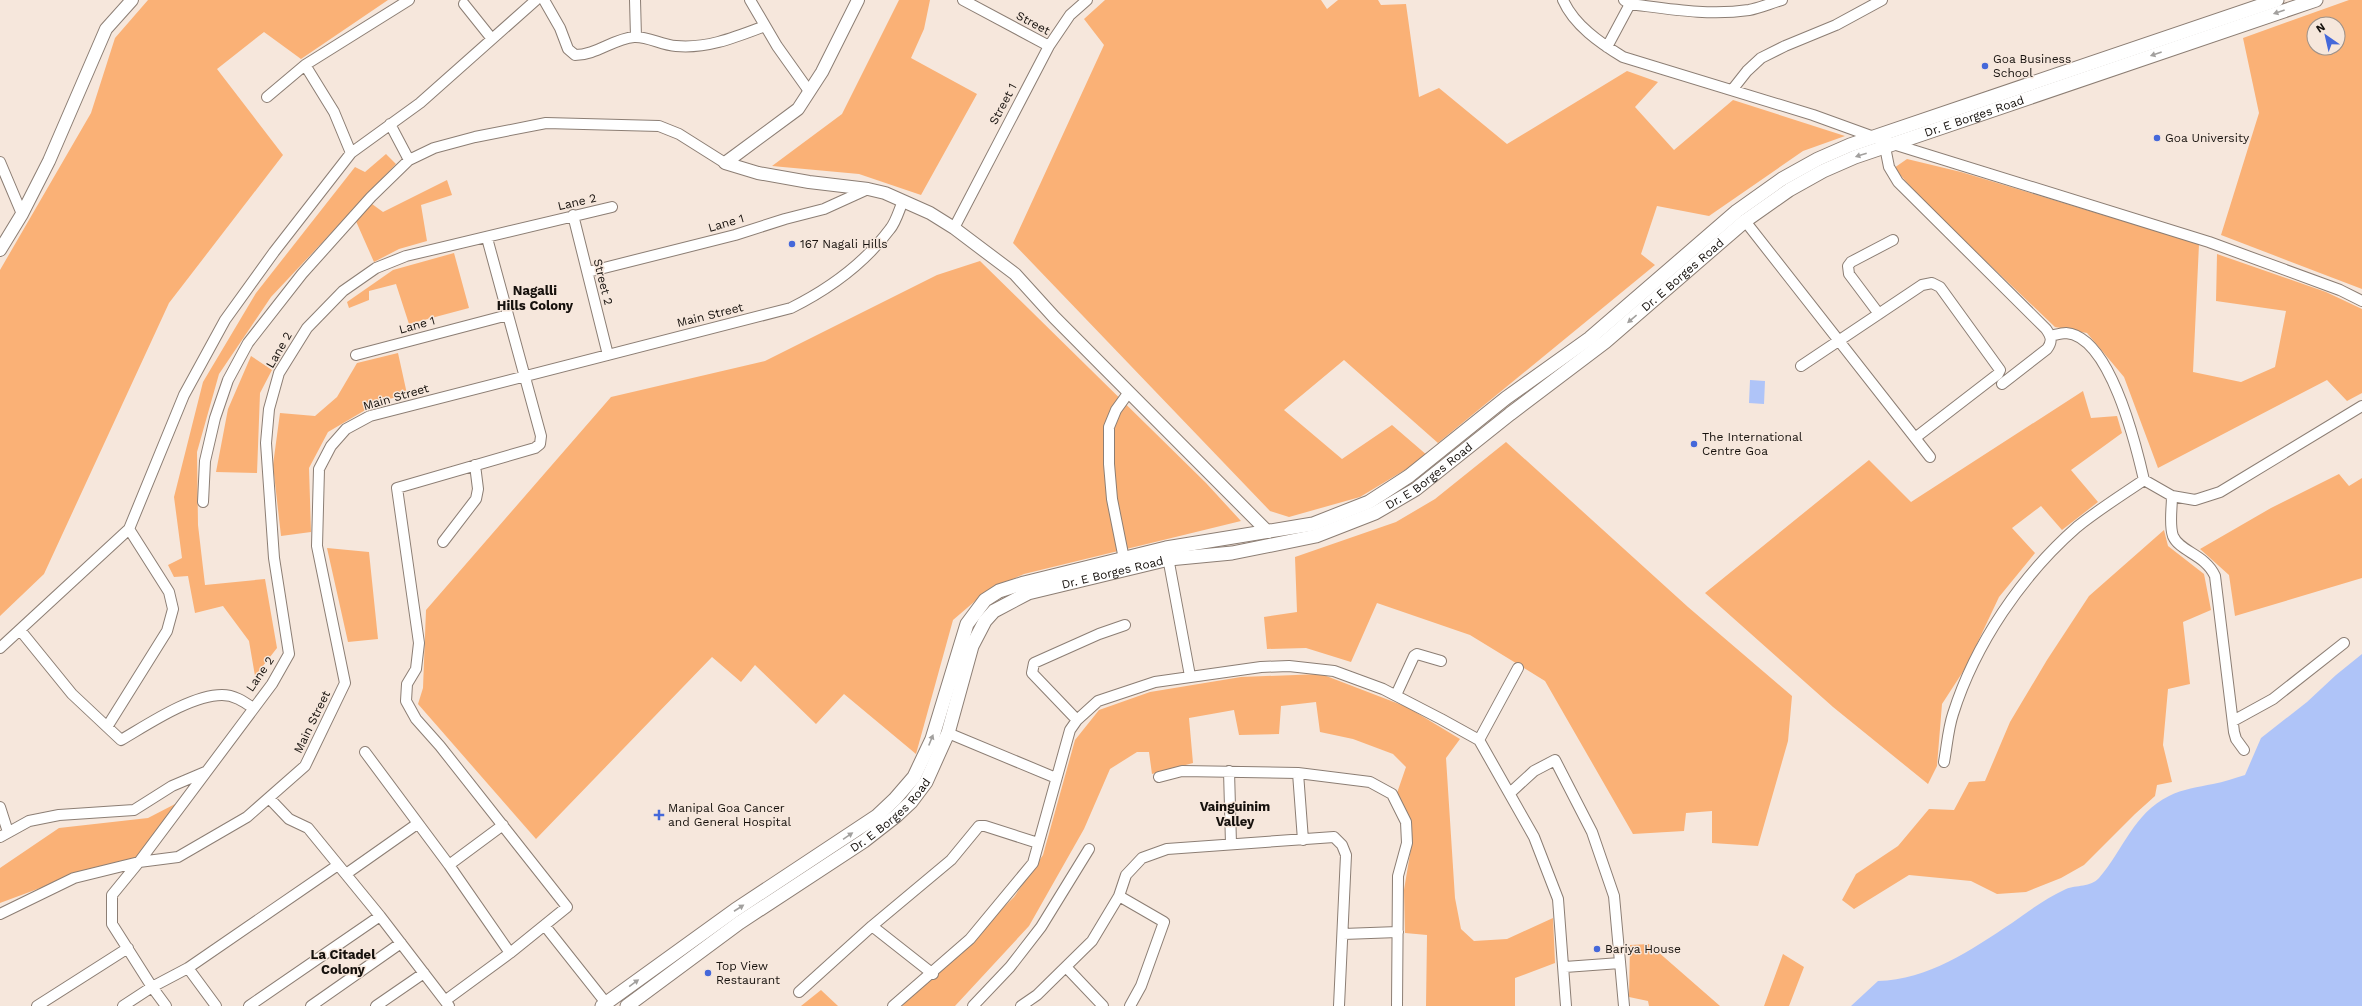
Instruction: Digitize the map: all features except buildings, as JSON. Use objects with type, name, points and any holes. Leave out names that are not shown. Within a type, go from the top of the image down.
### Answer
[{"type":"main road","name":"Dr. E Borges Road","points":[[627,1006],[739,923],[864,841],[896,816],[926,782],[948,733],[972,646],[985,620],[994,611],[1028,593],[1168,554],[1268,532],[1313,524],[1370,502],[1409,476],[1506,398],[1590,338],[1737,211],[1782,179],[1818,159],[1875,137],[2277,0]]},
{"type":"main road","name":"Dr. E Borges Road","points":[[604,1005],[735,910],[877,816],[895,800],[914,776],[932,739],[960,640],[967,624],[985,600],[999,591],[1024,583],[1124,559],[1168,554],[1232,553],[1316,536],[1375,514],[1416,489],[1510,414],[1605,342],[1745,221],[1788,190],[1823,171],[1889,146],[2316,0]]},
{"type":"street","points":[[0,250],[22,214],[49,161],[106,29],[132,0]]},
{"type":"street","points":[[267,96],[305,65],[409,0]]},
{"type":"street","points":[[0,648],[129,529],[184,395],[225,320],[274,252],[351,153],[420,103],[536,0]]},
{"type":"street","points":[[544,0],[560,28],[568,49],[575,55],[583,55],[625,38],[636,37],[676,46],[697,46],[723,42],[765,26]]},
{"type":"street","points":[[635,0],[636,37]]},
{"type":"street","points":[[750,0],[777,46],[809,91]]},
{"type":"street","points":[[724,163],[798,109],[822,72],[858,0]]},
{"type":"street","name":"Street","points":[[963,0],[1049,46]]},
{"type":"street","name":"Street 1","points":[[954,228],[1049,46],[1070,15],[1087,0]]},
{"type":"street","points":[[1563,0],[1581,24],[1599,43],[1623,57],[1814,115],[1875,137],[1889,146],[2209,242],[2340,290],[2362,301]]},
{"type":"street","points":[[1607,47],[1627,2],[1688,12],[1725,12],[1751,10],[1782,0]]},
{"type":"street","points":[[1732,90],[1747,71],[1761,58],[1784,46],[1836,25],[1882,0]]},
{"type":"street","points":[[464,4],[492,40]]},
{"type":"street","points":[[305,65],[334,112],[351,153]]},
{"type":"street","points":[[203,502],[205,461],[216,418],[228,380],[248,343],[302,274],[371,197],[409,160],[434,148],[475,137],[546,123],[659,126],[679,134],[724,163],[758,173],[810,182],[868,189],[930,213],[954,228],[1015,274],[1129,392],[1268,532]]},
{"type":"street","points":[[390,124],[409,160]]},
{"type":"street","points":[[1889,146],[1889,167],[1898,182],[2046,329],[2050,336],[2051,343],[2047,349],[2002,384]]},
{"type":"street","points":[[0,162],[22,214]]},
{"type":"street","name":"Lane 1","points":[[588,272],[735,235],[785,219],[824,209],[868,189]]},
{"type":"street","name":"Main Street","points":[[0,914],[74,878],[139,862],[178,857],[247,817],[305,766],[345,683],[317,546],[319,470],[330,446],[346,429],[370,416],[791,308],[820,294],[847,274],[891,228],[902,201]]},
{"type":"street","name":"Lane 2","points":[[166,1006],[152,987],[112,924],[112,895],[139,862],[272,684],[288,654],[274,558],[266,444],[269,409],[279,373],[307,328],[343,291],[376,268],[406,256],[487,238],[573,215],[612,207]]},
{"type":"street","name":"Street 2","points":[[573,215],[608,355]]},
{"type":"street","points":[[1745,221],[1838,342],[1930,457]]},
{"type":"street","points":[[269,798],[289,819],[308,828],[380,916],[447,1003],[567,907],[440,746],[416,719],[406,701],[407,684],[416,669],[419,643],[397,488],[535,448],[540,444],[541,436],[526,377],[487,238]]},
{"type":"street","points":[[1879,314],[1849,274],[1848,266],[1851,262],[1893,240]]},
{"type":"street","points":[[1800,366],[1922,285],[1932,282],[1940,286],[2000,370],[1998,374],[1915,438]]},
{"type":"street","name":"Lane 1","points":[[356,355],[508,315]]},
{"type":"street","points":[[2050,336],[2066,333],[2076,336],[2096,352],[2114,382],[2128,420],[2144,480],[2172,496],[2195,500],[2220,492],[2362,406]]},
{"type":"street","points":[[1124,559],[1112,499],[1109,464],[1109,427],[1116,410],[1129,392]]},
{"type":"street","points":[[443,542],[476,499],[478,489],[475,465]]},
{"type":"street","points":[[1944,762],[1953,714],[1977,657],[2001,616],[2032,572],[2078,527],[2144,480]]},
{"type":"street","points":[[2172,496],[2172,531],[2174,538],[2178,544],[2206,561],[2215,576],[2233,721],[2236,739],[2244,750]]},
{"type":"street","points":[[107,726],[167,631],[173,609],[169,592],[129,529]]},
{"type":"street","points":[[1168,554],[1190,676]]},
{"type":"street","points":[[1077,720],[1032,673],[1034,663],[1099,634],[1125,625]]},
{"type":"street","points":[[20,630],[72,694],[120,740],[168,713],[208,697],[223,695],[241,699],[253,708]]},
{"type":"street","points":[[2233,721],[2260,704],[2273,699],[2344,643]]},
{"type":"street","points":[[1396,695],[1417,654],[1441,661]]},
{"type":"street","points":[[893,1006],[933,974],[970,939],[1033,863],[1070,730],[1077,720],[1098,701],[1155,682],[1261,667],[1289,666],[1334,671],[1396,695],[1478,740],[1510,793],[1534,837],[1558,899],[1565,967],[1566,1006]]},
{"type":"street","points":[[1478,740],[1518,668]]},
{"type":"street","points":[[948,733],[1056,778]]},
{"type":"street","points":[[365,752],[417,824],[449,865],[510,953]]},
{"type":"street","points":[[1510,793],[1534,771],[1555,760],[1592,832],[1614,896],[1624,1006]]},
{"type":"street","points":[[1159,776],[1182,771],[1298,773],[1370,782],[1392,794],[1406,822],[1407,843],[1398,876],[1397,1006]]},
{"type":"street","points":[[1229,771],[1231,844]]},
{"type":"street","points":[[0,807],[4,834],[28,821],[59,815],[134,810],[172,786],[205,772]]},
{"type":"street","points":[[1298,773],[1303,840]]},
{"type":"street","points":[[346,874],[417,824]]},
{"type":"street","points":[[449,865],[503,825]]},
{"type":"street","points":[[798,992],[872,926],[950,860],[979,826],[985,826],[1038,842]]},
{"type":"street","points":[[1021,1006],[1037,995],[1092,942],[1119,896],[1126,875],[1142,858],[1167,848],[1334,837],[1342,846],[1346,855],[1339,1006]]},
{"type":"street","points":[[973,1006],[1010,967],[1041,927],[1089,849]]},
{"type":"street","points":[[123,1006],[152,987],[188,968],[338,865]]},
{"type":"street","points":[[1119,896],[1164,922],[1141,986],[1130,1006]]},
{"type":"street","points":[[249,1006],[380,916]]},
{"type":"street","points":[[545,926],[604,1005]]},
{"type":"street","points":[[872,926],[933,974]]},
{"type":"street","points":[[1343,934],[1398,932]]},
{"type":"street","points":[[311,1006],[401,943]]},
{"type":"street","points":[[37,1006],[128,948]]},
{"type":"street","points":[[1565,967],[1620,963]]},
{"type":"street","points":[[1066,967],[1103,1006]]},
{"type":"street","points":[[188,968],[216,1006]]},
{"type":"street","points":[[376,1006],[424,973]]},
{"type":"shaded area","points":[[148,0],[388,0],[301,59],[264,32],[217,69],[283,155],[169,303],[44,574],[0,616],[0,270],[91,113],[115,38]]},
{"type":"shaded area","points":[[899,0],[930,0],[924,29],[911,58],[977,94],[921,195],[859,174],[772,166],[842,114]]},
{"type":"shaded area","points":[[1105,0],[1321,0],[1327,9],[1338,0],[1378,0],[1381,5],[1406,4],[1419,97],[1439,88],[1507,144],[1627,71],[1658,82],[1635,107],[1674,150],[1733,100],[1845,136],[1803,151],[1709,216],[1657,206],[1641,254],[1655,265],[1438,443],[1344,360],[1284,410],[1342,459],[1392,425],[1428,456],[1360,497],[1289,517],[1270,511],[1013,243],[1104,45],[1084,19]]},
{"type":"shaded area","points":[[2349,0],[2362,0],[2362,289],[2221,235],[2259,113],[2243,38]]},
{"type":"shaded area","points":[[386,154],[396,164],[271,297],[219,374],[197,452],[198,525],[205,585],[265,579],[277,648],[255,676],[249,641],[223,606],[195,613],[188,576],[174,577],[168,565],[182,558],[174,497],[203,382],[256,293],[355,167],[365,172]]},
{"type":"shaded area","points":[[1907,159],[1961,172],[2199,244],[2193,372],[2241,382],[2275,367],[2286,311],[2216,301],[2217,254],[2326,292],[2362,309],[2362,393],[2347,401],[2327,380],[2158,468],[2124,377],[2087,333],[2055,327],[1928,206],[1894,168]]},
{"type":"shaded area","points":[[447,180],[452,195],[421,205],[427,241],[399,249],[374,262],[355,219],[372,204],[383,212]]},
{"type":"shaded area","points":[[454,253],[469,308],[409,324],[396,284],[369,291],[369,300],[349,308],[347,302],[393,270]]},
{"type":"shaded area","points":[[980,261],[1206,483],[1241,521],[1024,574],[988,590],[953,620],[916,754],[844,694],[816,724],[755,665],[741,682],[712,657],[536,839],[418,704],[423,688],[426,610],[611,397],[765,361],[937,275]]},
{"type":"shaded area","points":[[398,353],[407,394],[379,402],[328,432],[309,468],[311,532],[281,536],[273,465],[280,413],[315,416],[337,397],[357,363]]},
{"type":"shaded area","points":[[251,356],[272,370],[260,393],[257,473],[216,472],[228,409]]},
{"type":"shaded area","points":[[2083,391],[2091,418],[2117,416],[2122,433],[2071,470],[2098,502],[2062,530],[2041,506],[2012,528],[2035,553],[1999,597],[1966,667],[1942,704],[1937,766],[1928,784],[1833,707],[1705,593],[1869,460],[1911,502]]},
{"type":"shaded area","points":[[1506,442],[1688,607],[1792,696],[1788,741],[1758,846],[1712,843],[1712,811],[1686,813],[1684,831],[1633,834],[1545,681],[1470,635],[1377,603],[1351,662],[1306,648],[1267,649],[1264,617],[1297,612],[1295,557],[1396,522],[1435,499]]},
{"type":"shaded area","points":[[2339,474],[2349,486],[2362,478],[2362,578],[2235,616],[2229,575],[2200,549],[2271,508]]},
{"type":"shaded area","points":[[2164,530],[2168,546],[2204,574],[2211,610],[2183,622],[2190,684],[2168,689],[2163,745],[2172,782],[2157,785],[2155,796],[2084,865],[2061,878],[2026,892],[1997,894],[1971,881],[1909,875],[1854,909],[1842,900],[1856,874],[1898,846],[1929,809],[1954,810],[1969,782],[1985,781],[2010,722],[2047,660],[2089,596]]},
{"type":"shaded area","points":[[327,548],[369,552],[378,639],[348,642]]},
{"type":"shaded area","points":[[1321,674],[1407,707],[1460,739],[1446,758],[1455,898],[1461,929],[1474,941],[1507,939],[1553,918],[1555,963],[1515,978],[1515,1006],[1426,1006],[1427,935],[1405,933],[1404,890],[1411,848],[1411,821],[1397,793],[1406,767],[1393,754],[1353,739],[1320,732],[1316,702],[1281,706],[1279,734],[1239,735],[1234,710],[1189,718],[1193,763],[1152,774],[1149,752],[1137,752],[1110,769],[1084,829],[1029,926],[955,1006],[902,1006],[1014,897],[1043,855],[1075,740],[1099,710],[1150,692],[1241,677]]},
{"type":"shaded area","points":[[179,802],[135,859],[83,872],[0,903],[0,868],[59,828],[148,818]]},
{"type":"shaded area","points":[[1649,944],[1720,1006],[1649,1006],[1648,1001],[1629,997],[1630,945]]},
{"type":"shaded area","points":[[1783,954],[1804,967],[1789,1006],[1764,1006]]},
{"type":"shaded area","points":[[821,990],[838,1006],[801,1006]]},
{"type":"water","points":[[1750,380],[1765,381],[1764,404],[1749,403]]},
{"type":"water","points":[[2362,654],[2362,1006],[1851,1006],[1878,981],[1914,975],[1948,962],[1981,943],[2052,896],[2066,889],[2096,881],[2108,867],[2130,833],[2146,812],[2169,796],[2191,788],[2245,775],[2261,738],[2307,702],[2336,675]]},
{"type":"place","name":"Goa Business School","points":[[1985,66]]},
{"type":"place","name":"Goa University","points":[[2157,138]]},
{"type":"place","name":"167 Nagali Hills","points":[[792,244]]},
{"type":"place","name":"The International Centre Goa","points":[[1694,444]]},
{"type":"place","name":"Manipal Goa Cancer and General Hospital","points":[[659,815]]},
{"type":"place","name":"Bariya House","points":[[1597,949]]},
{"type":"place","name":"Top View Restaurant","points":[[708,973]]},
{"type":"district","name":"Nagalli Hills Colony","points":[[535,298]]},
{"type":"district","name":"Vainguinim Valley","points":[[1235,814]]},
{"type":"district","name":"La Citadel Colony","points":[[343,962]]}]
